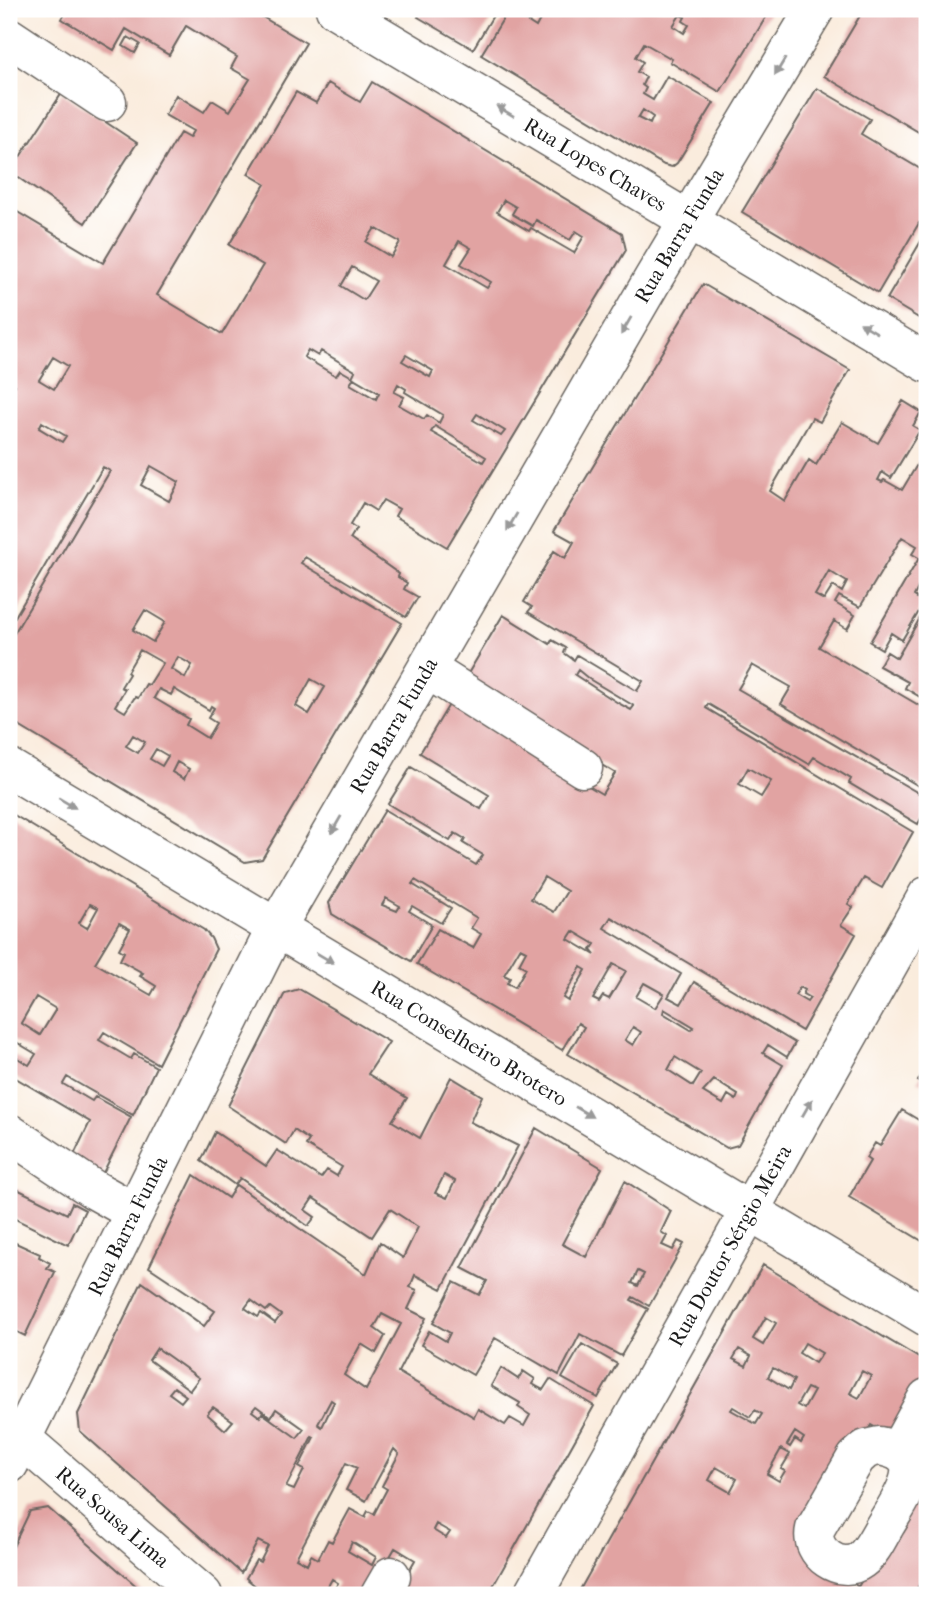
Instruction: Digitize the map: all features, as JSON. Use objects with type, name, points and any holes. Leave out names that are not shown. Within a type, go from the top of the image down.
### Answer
[{"type":"street","points":[[9,22],[17,9]]},
{"type":"street","name":"Rua Lopes Chaves","points":[[335,9],[927,363]]},
{"type":"street","name":"Rua Barra Funda","points":[[15,1451],[276,928],[688,220],[815,9]]},
{"type":"street","points":[[9,37],[107,102]]},
{"type":"street","points":[[426,669],[583,768]]},
{"type":"street","name":"Rua Conselheiro Brotero","points":[[9,768],[927,1317]]},
{"type":"street","name":"Rua Doutor Sérgio Meira","points":[[533,1595],[927,896]]},
{"type":"street","points":[[9,1133],[93,1189],[134,1212]]},
{"type":"street","points":[[898,1451],[927,1398]]},
{"type":"street","name":"Rua Sousa Lima","points":[[15,1451],[203,1595]]},
{"type":"building","points":[[68,9],[249,9],[306,43],[157,295],[222,334],[263,265],[229,245],[265,184],[248,174],[296,92],[316,103],[328,83],[360,102],[372,82],[622,233],[626,250],[447,547],[395,516],[399,509],[383,500],[376,511],[363,503],[350,525],[356,529],[350,539],[399,574],[398,577],[407,583],[404,589],[418,597],[406,617],[305,557],[301,563],[402,623],[262,859],[245,862],[9,720],[9,642],[110,471],[103,467],[9,627],[9,396],[15,385],[9,381],[9,207],[103,263],[180,133],[189,138],[193,131],[165,115],[176,95],[204,112],[212,100],[230,111],[250,79],[231,68],[237,57],[186,26],[169,55],[126,29],[114,50],[62,19]],"holes":[[[504,200],[516,207],[512,214],[533,226],[536,220],[570,240],[576,231],[584,236],[574,253],[531,228],[529,231],[497,212]],[[375,228],[400,242],[391,257],[366,242]],[[459,241],[471,248],[461,264],[491,282],[487,288],[446,264]],[[352,267],[376,281],[364,300],[341,286]],[[308,350],[318,356],[321,351],[355,371],[352,377],[340,370],[336,376],[304,357]],[[406,355],[433,371],[430,377],[402,361]],[[53,357],[68,366],[54,389],[39,380]],[[354,378],[379,393],[376,399],[350,384]],[[398,384],[406,389],[405,392],[443,415],[439,423],[427,415],[424,419],[399,405],[404,397],[394,392]],[[477,414],[505,431],[501,436],[473,420]],[[42,422],[66,436],[62,442],[39,428]],[[435,426],[486,457],[483,462],[431,432]],[[151,466],[179,482],[169,501],[141,485]],[[145,610],[165,622],[153,642],[133,630]],[[140,650],[163,663],[149,685],[146,684],[125,712],[115,706],[125,689],[121,687]],[[178,657],[192,665],[185,678],[171,669]],[[311,679],[325,687],[309,714],[296,706]],[[159,689],[171,695],[174,689],[209,710],[211,706],[214,708],[208,718],[216,723],[207,738],[186,725],[189,719],[154,698]],[[133,735],[145,742],[138,753],[126,746]],[[156,749],[168,756],[162,766],[150,759]],[[177,762],[189,769],[184,779],[172,772]]]},
{"type":"building","points":[[423,9],[497,9],[473,49],[418,17]]},
{"type":"building","points":[[509,9],[532,9],[525,20],[536,27],[544,12],[539,9],[771,9],[720,92],[644,43],[636,57],[643,62],[637,72],[646,77],[642,85],[646,88],[643,94],[653,100],[667,76],[714,103],[672,167],[664,165],[481,55]],"holes":[[[680,15],[685,17],[683,21],[689,25],[684,33],[673,26]],[[643,110],[653,117],[650,124],[638,118]]]},
{"type":"building","points":[[864,9],[927,9],[927,137],[824,76]]},
{"type":"building","points":[[128,37],[140,44],[135,53],[123,46]]},
{"type":"building","points":[[817,88],[870,119],[861,134],[927,173],[927,227],[919,223],[878,293],[742,212]]},
{"type":"building","points":[[62,93],[137,143],[85,223],[10,172]]},
{"type":"building","points":[[927,231],[927,323],[887,299]]},
{"type":"building","points":[[703,284],[850,370],[820,422],[812,418],[770,491],[785,501],[809,460],[816,465],[842,422],[878,443],[903,401],[921,412],[913,426],[920,430],[891,478],[882,472],[878,480],[884,480],[902,490],[927,448],[927,591],[919,586],[914,596],[924,603],[902,640],[891,633],[882,649],[870,642],[919,558],[912,554],[917,546],[902,537],[860,607],[839,596],[835,603],[855,615],[847,629],[834,621],[819,647],[927,710],[927,791],[781,704],[791,687],[752,665],[738,689],[927,798],[927,808],[918,824],[849,783],[851,779],[814,757],[809,764],[708,704],[706,708],[913,832],[882,888],[864,878],[848,904],[853,907],[841,925],[856,934],[802,1031],[611,917],[604,928],[681,974],[668,997],[681,1004],[694,982],[795,1043],[787,1057],[768,1045],[763,1053],[783,1065],[738,1145],[727,1148],[568,1054],[584,1027],[578,1023],[562,1050],[417,964],[438,929],[473,948],[481,934],[471,928],[477,918],[415,880],[412,884],[451,908],[441,923],[412,906],[409,911],[432,925],[411,961],[332,914],[329,903],[385,810],[476,865],[483,855],[463,843],[465,839],[455,833],[450,841],[388,804],[411,767],[481,809],[489,795],[420,753],[450,703],[602,794],[615,773],[463,682],[503,615],[550,644],[552,640],[566,648],[564,653],[574,660],[577,655],[637,691],[643,681],[528,612],[532,607],[524,602],[554,551],[565,558],[574,542],[554,531]],"holes":[[[829,571],[847,582],[842,592],[833,586],[824,600],[815,595]],[[578,670],[634,706],[631,710],[575,675]],[[748,768],[771,781],[761,797],[739,784]],[[544,877],[567,891],[554,912],[531,899]],[[386,898],[400,906],[397,911],[382,905]],[[573,931],[595,944],[591,950],[595,955],[568,939]],[[520,948],[526,951],[519,964],[526,968],[515,987],[507,983],[510,978],[504,975]],[[613,964],[626,971],[609,999],[603,996],[599,1002],[593,999]],[[581,967],[586,970],[568,1001],[563,998]],[[644,983],[664,994],[655,1008],[636,997]],[[800,987],[805,990],[803,994],[810,998],[807,1002],[795,995]],[[664,1009],[694,1027],[691,1030],[663,1013]],[[633,1027],[641,1032],[633,1045],[625,1040]],[[675,1057],[701,1073],[693,1086],[668,1070]],[[714,1080],[738,1095],[736,1100],[728,1095],[723,1104],[703,1092]]]},
{"type":"building","points":[[927,606],[927,701],[905,688],[908,682],[879,666],[887,652],[897,658]]},
{"type":"building","points":[[9,812],[204,930],[216,949],[158,1064],[104,1032],[99,1040],[131,1059],[134,1054],[156,1067],[133,1115],[67,1077],[63,1084],[92,1101],[95,1097],[131,1117],[100,1179],[71,1161],[90,1122],[9,1074],[9,1053],[29,1065],[36,1054],[11,1039],[9,1043],[9,918],[13,910],[9,907]],"holes":[[[90,904],[98,908],[87,928],[79,923]],[[119,923],[130,929],[119,949],[124,952],[120,960],[143,973],[140,976],[156,986],[151,995],[95,963]],[[36,997],[56,1009],[40,1035],[21,1023]]]},
{"type":"building","points":[[299,989],[389,1042],[368,1074],[407,1098],[392,1121],[420,1138],[451,1077],[482,1096],[470,1122],[518,1146],[442,1289],[415,1275],[410,1287],[417,1290],[408,1309],[426,1318],[398,1372],[474,1417],[478,1409],[505,1425],[510,1418],[524,1426],[530,1415],[518,1407],[520,1403],[491,1386],[501,1368],[518,1379],[523,1371],[535,1379],[532,1384],[543,1390],[550,1379],[594,1406],[488,1595],[395,1595],[415,1560],[395,1548],[368,1595],[331,1595],[338,1583],[332,1579],[323,1595],[266,1595],[246,1578],[256,1560],[260,1562],[268,1546],[258,1541],[241,1573],[80,1431],[78,1414],[142,1282],[204,1326],[215,1311],[149,1267],[194,1175],[228,1198],[236,1185],[366,1274],[380,1242],[403,1258],[418,1227],[390,1209],[372,1237],[313,1198],[305,1210],[315,1217],[308,1226],[240,1178],[235,1185],[201,1161],[215,1132],[266,1166],[277,1150],[321,1178],[327,1170],[337,1176],[342,1167],[306,1145],[309,1140],[294,1130],[286,1144],[228,1106],[285,993]],"holes":[[[444,1175],[455,1181],[447,1198],[435,1193]],[[251,1300],[266,1311],[270,1307],[281,1315],[275,1323],[261,1313],[258,1317],[245,1308]],[[382,1314],[401,1324],[366,1390],[344,1375],[361,1344],[376,1353],[385,1336],[374,1328]],[[157,1348],[199,1378],[190,1390],[149,1360]],[[174,1387],[186,1396],[181,1402],[169,1393]],[[331,1400],[334,1402],[322,1427],[318,1424]],[[256,1406],[271,1417],[276,1409],[304,1429],[297,1438],[262,1413],[260,1417],[252,1411]],[[213,1407],[233,1421],[225,1430],[207,1414]],[[312,1436],[314,1437],[299,1467],[304,1470],[294,1490],[286,1487]],[[394,1449],[399,1454],[382,1486],[387,1489],[374,1514],[368,1511],[365,1517],[350,1509],[332,1542],[328,1540],[318,1559],[311,1555],[307,1564],[296,1558],[346,1463],[357,1468],[346,1490],[366,1501]],[[436,1524],[450,1532],[446,1538],[433,1530]],[[352,1542],[376,1557],[372,1565],[348,1551]]]},
{"type":"building","points":[[927,1065],[927,1086],[918,1081]]},
{"type":"building","points":[[902,1110],[927,1125],[927,1244],[849,1197],[870,1161],[866,1158],[875,1143],[880,1146]]},
{"type":"building","points":[[536,1128],[602,1168],[562,1244],[586,1257],[625,1181],[671,1211],[661,1232],[667,1236],[662,1245],[673,1250],[678,1241],[684,1244],[649,1306],[633,1297],[631,1300],[648,1309],[621,1356],[580,1334],[559,1375],[495,1338],[473,1375],[421,1345],[429,1331],[446,1341],[450,1333],[433,1323],[454,1282],[479,1295],[487,1281],[462,1268]],"holes":[[[638,1271],[644,1274],[638,1286],[632,1283]]]},
{"type":"building","points":[[9,1185],[67,1214],[72,1203],[85,1210],[68,1245],[9,1216]]},
{"type":"building","points":[[9,1240],[40,1254],[39,1257],[50,1263],[47,1268],[55,1272],[25,1336],[9,1328]]},
{"type":"building","points":[[763,1265],[922,1360],[926,1375],[893,1437],[871,1425],[803,1540],[858,1587],[927,1467],[927,1576],[925,1575],[915,1592],[922,1595],[577,1595]],"holes":[[[766,1317],[776,1323],[763,1345],[753,1339]],[[805,1343],[822,1353],[815,1363],[799,1353]],[[739,1349],[751,1356],[746,1366],[733,1359]],[[773,1368],[794,1380],[789,1390],[768,1377]],[[862,1371],[871,1376],[859,1398],[850,1393]],[[807,1388],[814,1391],[804,1409],[797,1405]],[[733,1407],[750,1417],[755,1410],[762,1414],[756,1424],[731,1410]],[[795,1432],[804,1438],[801,1443],[795,1439],[790,1447],[787,1445]],[[781,1449],[790,1454],[781,1469],[785,1471],[779,1481],[767,1474]],[[716,1467],[737,1479],[730,1492],[709,1480]]]},
{"type":"building","points":[[582,1344],[617,1364],[598,1398],[562,1378]]},
{"type":"building","points":[[48,1508],[147,1595],[9,1595],[9,1555],[30,1511]]}]
